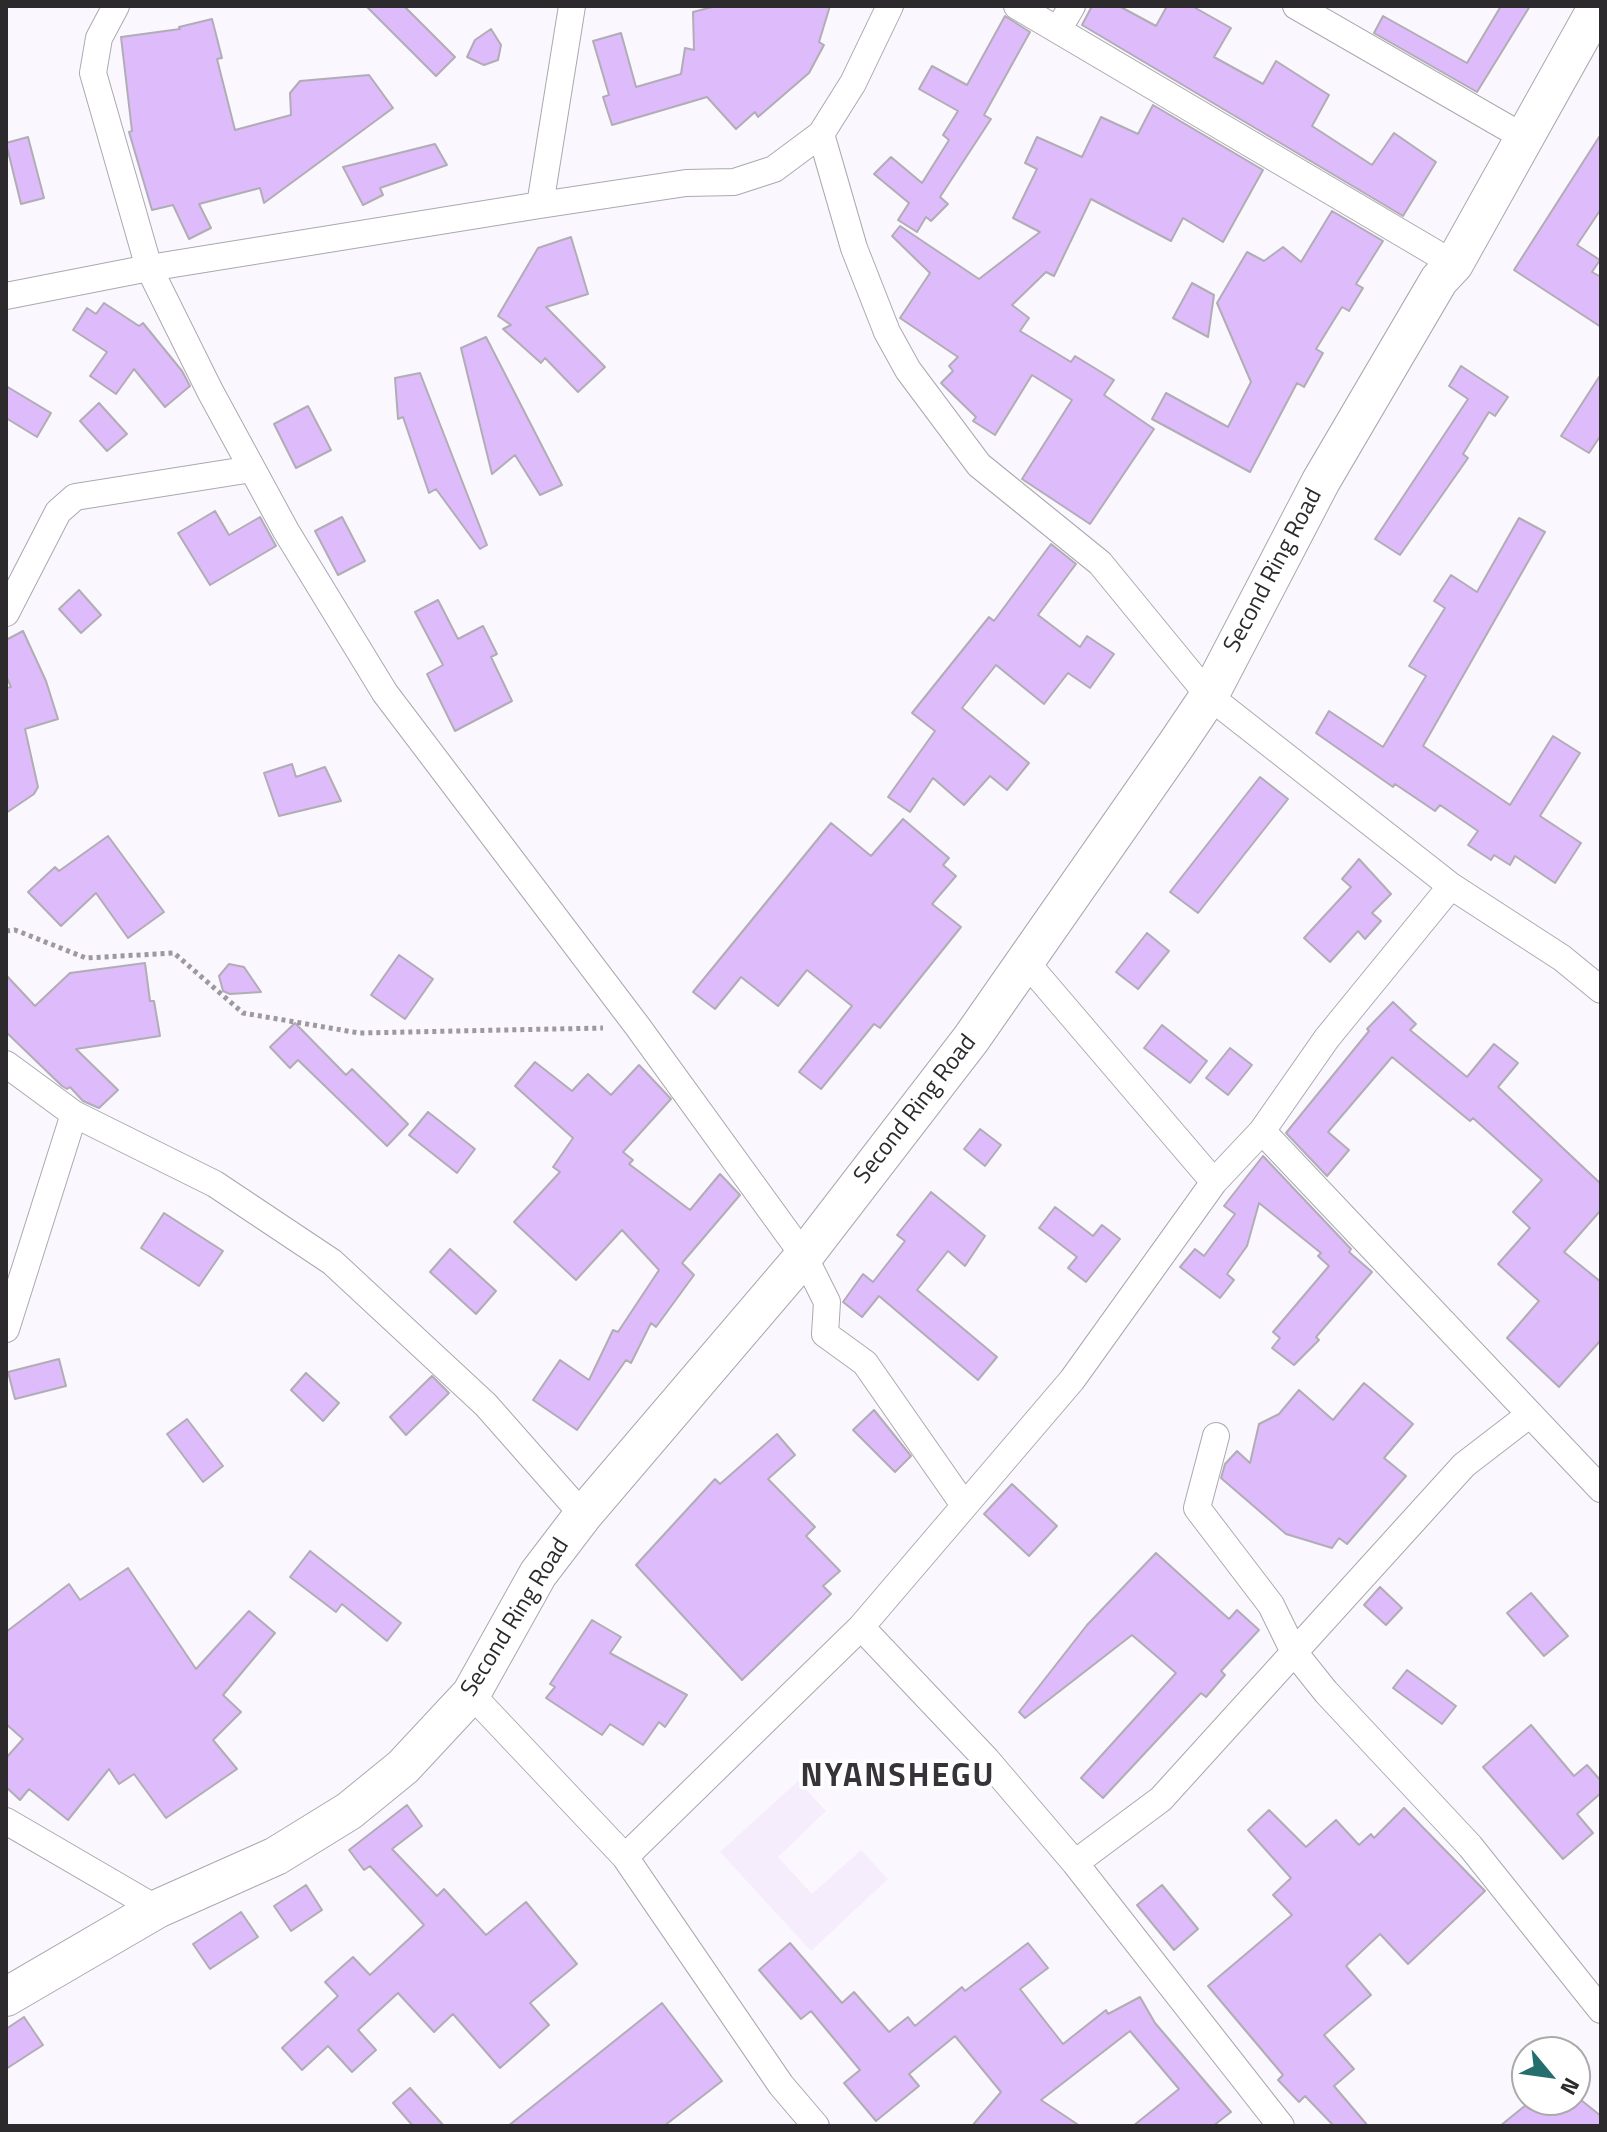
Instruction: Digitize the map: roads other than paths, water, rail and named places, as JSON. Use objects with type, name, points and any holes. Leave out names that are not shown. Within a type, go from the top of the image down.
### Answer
[{"type":"street","points":[[116,6],[99,38],[93,73],[149,268],[252,469],[354,648],[385,693],[638,1027],[804,1256],[827,1302],[825,1334],[865,1363],[964,1505]]},
{"type":"street","points":[[540,205],[572,6]]},
{"type":"street","points":[[6,296],[149,268],[540,205],[686,183],[734,182],[774,169],[821,134],[853,83],[890,6]]},
{"type":"street","points":[[1017,6],[1454,264]]},
{"type":"street","points":[[1058,30],[1072,6]]},
{"type":"street","points":[[1296,6],[1525,138]]},
{"type":"street","name":"Second Ring Road","points":[[6,1997],[157,1909],[276,1856],[349,1811],[403,1767],[471,1694],[538,1574],[583,1515],[804,1256],[1026,962],[1209,696],[1321,481],[1439,280],[1454,264],[1597,7]]},
{"type":"street","points":[[821,134],[854,248],[887,332],[908,370],[979,465],[1100,563],[1209,696],[1451,886],[1562,958],[1601,990]]},
{"type":"street","points":[[6,613],[58,512],[75,497],[252,469]]},
{"type":"street","points":[[625,1857],[861,1627],[1072,1380],[1214,1182],[1262,1131],[1327,1038],[1451,886]]},
{"type":"street","points":[[1026,962],[1214,1182]]},
{"type":"street","points":[[6,1064],[74,1114],[215,1184],[332,1262],[486,1405],[583,1515]]},
{"type":"street","points":[[6,1329],[74,1114]]},
{"type":"street","points":[[1262,1131],[1601,1489]]},
{"type":"street","points":[[1075,1863],[1161,1799],[1464,1465],[1529,1415]]},
{"type":"street","points":[[1216,1436],[1197,1508],[1271,1605],[1294,1652],[1326,1692],[1470,1846],[1601,2010]]},
{"type":"street","points":[[861,1627],[987,1760],[1075,1863],[1281,2126]]},
{"type":"street","points":[[471,1694],[625,1857],[781,2085],[816,2126]]},
{"type":"street","points":[[6,1821],[157,1909]]},
{"type":"district","name":"NYANSHEGU","points":[[898,1778]]}]
